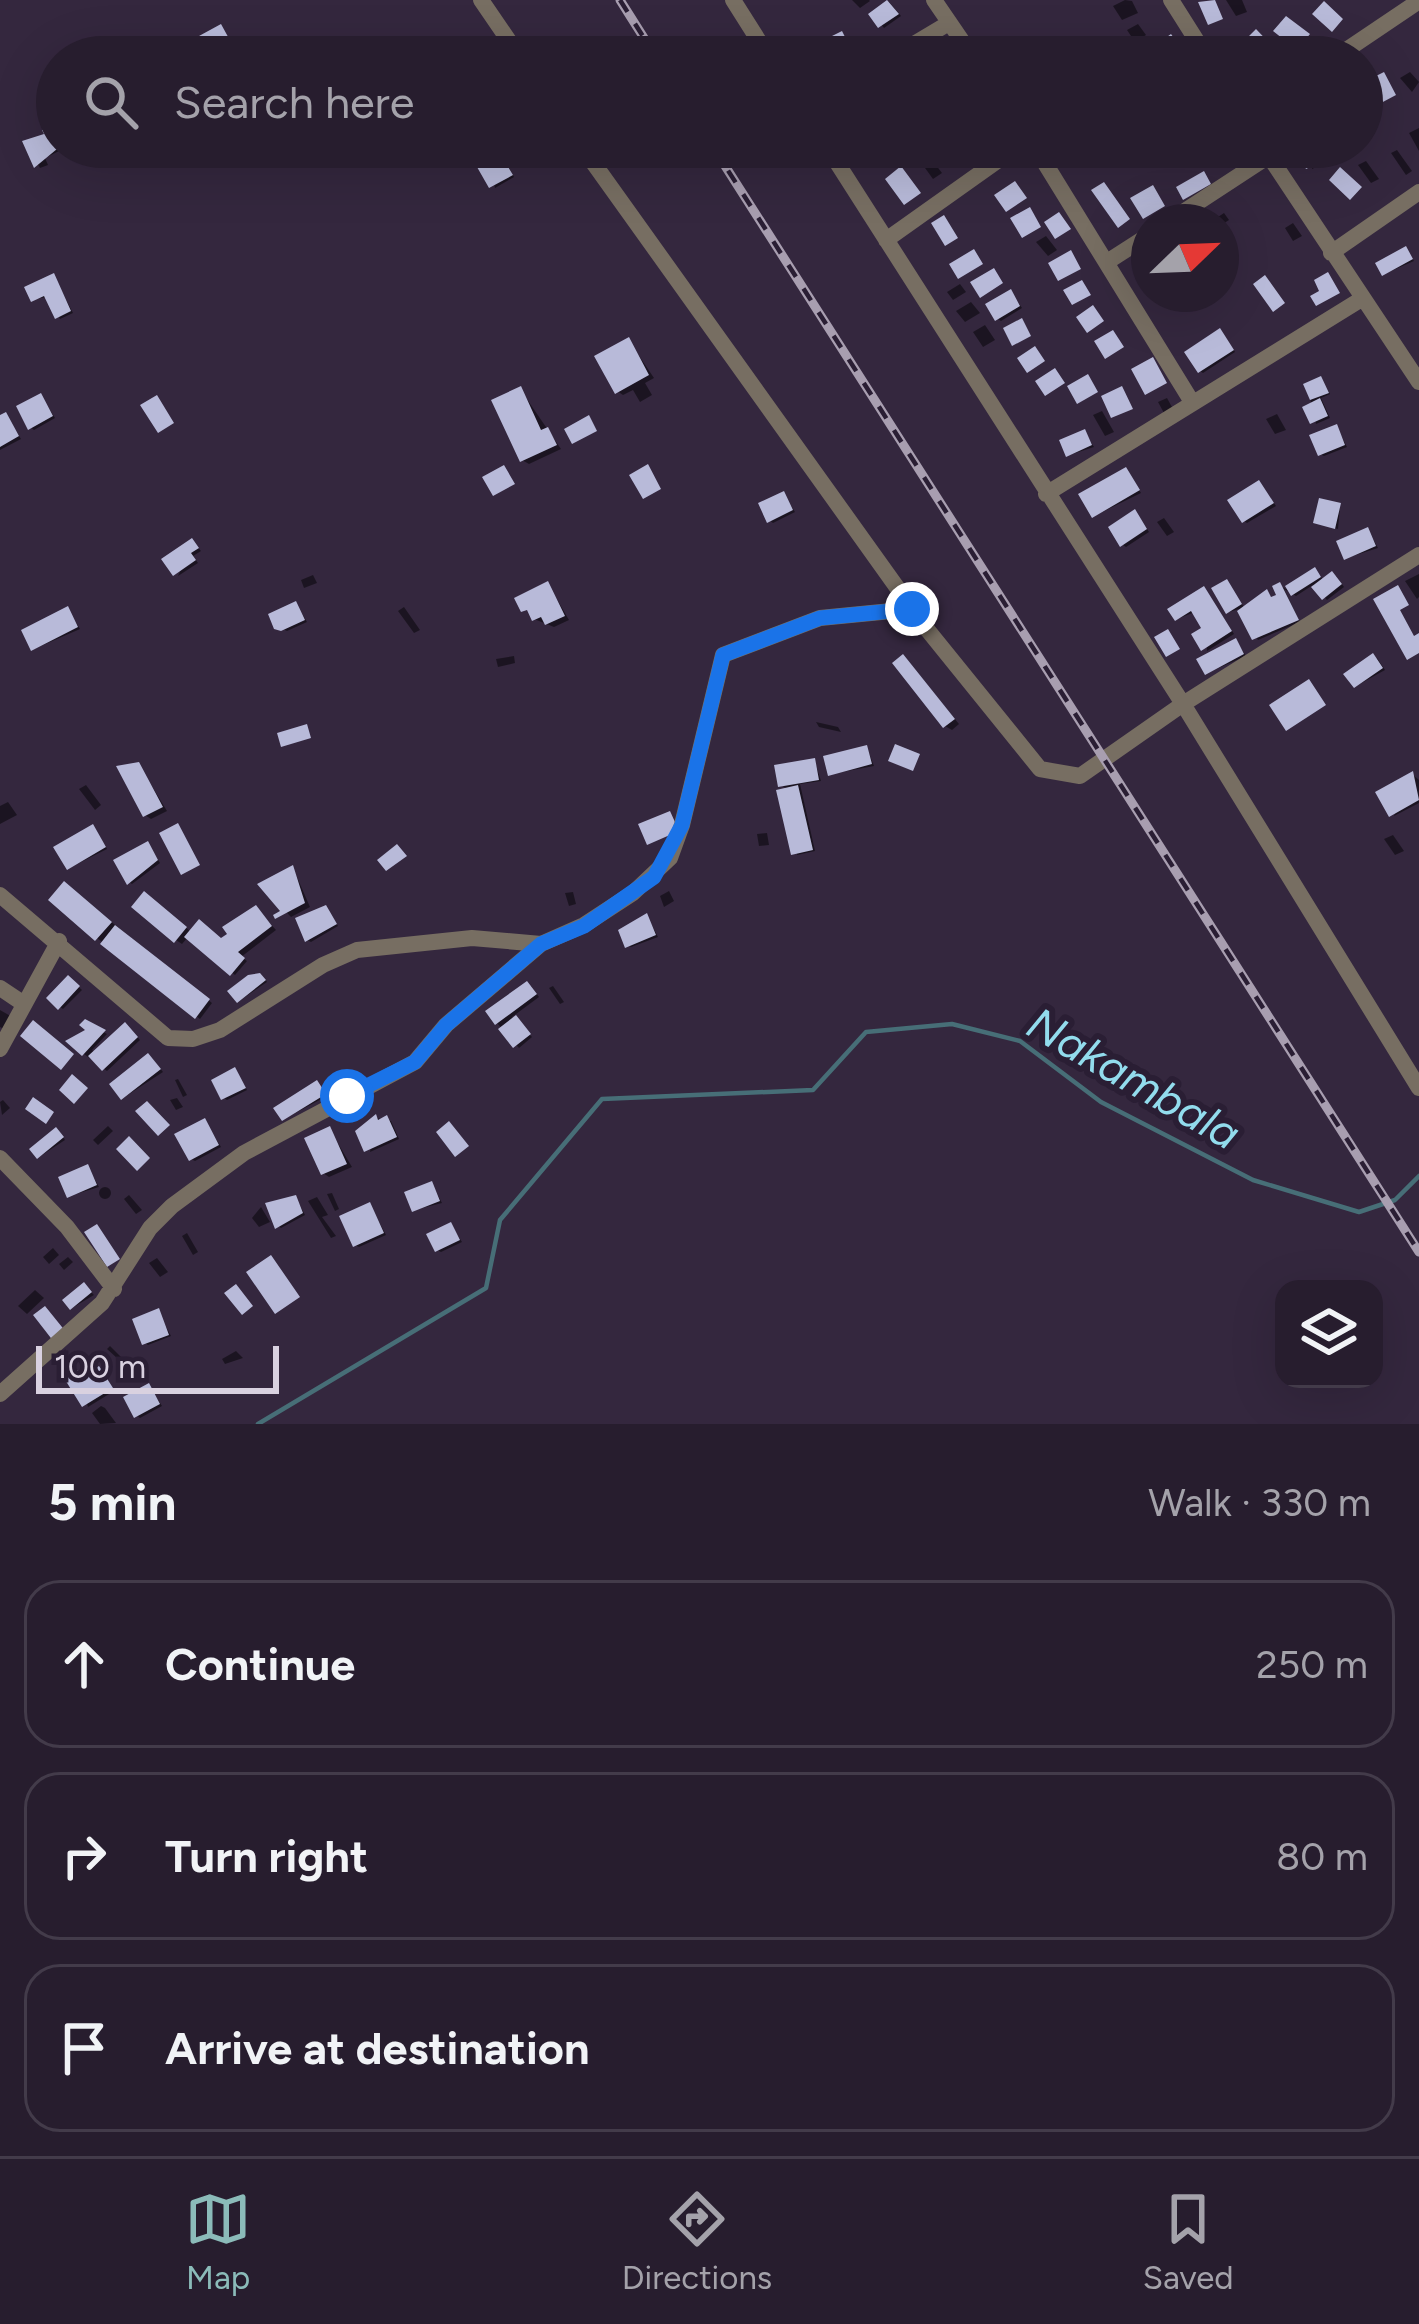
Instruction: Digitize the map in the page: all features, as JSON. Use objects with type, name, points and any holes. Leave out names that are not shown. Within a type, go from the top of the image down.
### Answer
[{"type":"street","points":[[481,0],[506,36]]},
{"type":"street","points":[[733,0],[756,36]]},
{"type":"street","points":[[934,0],[958,36]]},
{"type":"street","points":[[1171,0],[1194,36]]},
{"type":"street","points":[[1367,36],[1419,1]]},
{"type":"street","points":[[927,36],[949,23]]},
{"type":"street","points":[[597,168],[912,609],[1040,769],[1052,775],[1080,776],[1183,704],[1419,555]]},
{"type":"street","points":[[840,168],[1183,704],[1419,1088]]},
{"type":"street","points":[[886,240],[987,168]]},
{"type":"street","points":[[1048,168],[1192,402]]},
{"type":"street","points":[[1193,204],[1243,168]]},
{"type":"street","points":[[1277,168],[1360,300],[1416,370]]},
{"type":"street","points":[[1331,253],[1419,192]]},
{"type":"street","points":[[1107,262],[1131,247]]},
{"type":"street","points":[[1046,494],[1360,300]]},
{"type":"street","points":[[0,1394],[114,1289],[150,1228],[172,1206],[244,1154],[415,1062],[446,1025],[541,944],[584,926],[633,893],[670,857],[711,721],[723,655],[820,618],[912,609]]},
{"type":"street","points":[[0,895],[59,940],[168,1038],[193,1039],[220,1030],[323,964],[357,950],[472,938],[541,944]]},
{"type":"street","points":[[0,1049],[59,940]]},
{"type":"street","points":[[0,988],[24,1004]]},
{"type":"street","points":[[0,1158],[67,1227],[114,1289]]},
{"type":"building","points":[[887,0],[899,14],[878,28],[868,14]]},
{"type":"building","points":[[1215,0],[1223,19],[1208,25],[1198,2]]},
{"type":"building","points":[[1324,1],[1343,19],[1332,32],[1312,14]]},
{"type":"building","points":[[1286,16],[1310,34],[1279,36],[1273,31]]},
{"type":"building","points":[[221,24],[228,36],[199,36]]},
{"type":"building","points":[[1383,72],[1396,95],[1383,102]]},
{"type":"building","points":[[36,137],[34,168],[22,141]]},
{"type":"building","points":[[478,168],[509,168],[513,175],[489,188]]},
{"type":"building","points":[[902,168],[921,193],[904,205],[885,179]]},
{"type":"building","points":[[1341,168],[1362,187],[1350,200],[1329,180]]},
{"type":"building","points":[[1204,171],[1211,184],[1183,200],[1176,187]]},
{"type":"building","points":[[1015,181],[1027,198],[1006,212],[994,195]]},
{"type":"building","points":[[1104,182],[1130,219],[1118,228],[1091,190]]},
{"type":"building","points":[[1153,185],[1164,204],[1134,204],[1130,198]]},
{"type":"building","points":[[1030,207],[1041,227],[1022,238],[1010,218]]},
{"type":"building","points":[[1059,212],[1071,229],[1055,239],[1044,222]]},
{"type":"building","points":[[944,215],[958,238],[945,246],[931,223]]},
{"type":"building","points":[[1406,246],[1413,259],[1382,276],[1375,263]]},
{"type":"building","points":[[974,249],[983,264],[958,279],[949,264]]},
{"type":"building","points":[[1071,250],[1081,269],[1058,281],[1048,263]]},
{"type":"building","points":[[994,268],[1003,283],[980,298],[970,282]]},
{"type":"building","points":[[1328,272],[1340,293],[1316,306],[1310,296],[1319,291],[1314,280]]},
{"type":"building","points":[[54,273],[71,311],[55,319],[44,296],[31,302],[24,287]]},
{"type":"building","points":[[1265,275],[1285,303],[1273,312],[1253,284]]},
{"type":"building","points":[[1082,280],[1091,295],[1072,305],[1063,290]]},
{"type":"building","points":[[1011,289],[1020,306],[995,321],[985,304]]},
{"type":"building","points":[[1093,305],[1104,321],[1087,333],[1076,317]]},
{"type":"building","points":[[1022,318],[1031,336],[1012,346],[1003,328]]},
{"type":"building","points":[[1220,328],[1234,350],[1198,373],[1184,352]]},
{"type":"building","points":[[1113,330],[1124,347],[1105,359],[1094,341]]},
{"type":"building","points":[[629,337],[649,375],[615,394],[594,356]]},
{"type":"building","points":[[1035,346],[1045,361],[1027,373],[1017,358]]},
{"type":"building","points":[[1153,357],[1167,383],[1145,395],[1131,369]]},
{"type":"building","points":[[1055,368],[1065,383],[1045,396],[1035,381]]},
{"type":"building","points":[[1088,374],[1098,392],[1077,404],[1067,386]]},
{"type":"building","points":[[1321,376],[1329,393],[1310,400],[1303,384]]},
{"type":"building","points":[[521,386],[541,430],[548,427],[557,445],[520,462],[491,400]]},
{"type":"building","points":[[1122,386],[1133,409],[1111,418],[1101,396]]},
{"type":"building","points":[[41,393],[53,416],[28,430],[16,406]]},
{"type":"building","points":[[157,395],[174,423],[158,433],[140,405]]},
{"type":"building","points":[[1320,398],[1328,416],[1310,424],[1302,407]]},
{"type":"building","points":[[6,412],[19,436],[0,447],[0,415]]},
{"type":"building","points":[[589,415],[597,431],[572,444],[564,429]]},
{"type":"building","points":[[1337,424],[1345,445],[1318,456],[1309,435]]},
{"type":"building","points":[[1085,429],[1092,445],[1066,457],[1059,440]]},
{"type":"building","points":[[648,464],[661,489],[643,499],[629,475]]},
{"type":"building","points":[[504,465],[515,484],[493,496],[482,477]]},
{"type":"building","points":[[1126,467],[1140,490],[1092,518],[1078,494]]},
{"type":"building","points":[[1259,480],[1274,503],[1242,523],[1227,500]]},
{"type":"building","points":[[784,491],[793,510],[767,523],[758,503]]},
{"type":"building","points":[[1319,498],[1341,503],[1335,529],[1313,523]]},
{"type":"building","points":[[1135,509],[1147,529],[1120,547],[1108,527]]},
{"type":"building","points":[[1368,527],[1376,546],[1344,560],[1336,541]]},
{"type":"building","points":[[192,538],[199,548],[191,553],[196,560],[173,576],[161,559]]},
{"type":"building","points":[[1315,567],[1321,577],[1291,596],[1285,586]]},
{"type":"building","points":[[1332,571],[1342,584],[1322,600],[1311,587]]},
{"type":"building","points":[[1227,579],[1242,604],[1226,614],[1211,588]]},
{"type":"building","points":[[548,581],[565,616],[545,625],[541,617],[532,621],[527,610],[521,612],[514,598]]},
{"type":"building","points":[[1280,582],[1299,620],[1252,640],[1237,611],[1267,589],[1271,597],[1276,595],[1272,586]]},
{"type":"building","points":[[1398,585],[1409,605],[1400,610],[1414,636],[1419,633],[1419,653],[1407,660],[1373,599]]},
{"type":"building","points":[[1204,586],[1232,631],[1201,651],[1191,634],[1201,628],[1191,611],[1175,621],[1167,609]]},
{"type":"building","points":[[296,601],[305,620],[281,631],[274,629],[268,614]]},
{"type":"building","points":[[68,606],[78,627],[31,651],[21,630]]},
{"type":"building","points":[[1168,629],[1180,649],[1166,657],[1154,637]]},
{"type":"building","points":[[1236,638],[1244,654],[1205,675],[1196,659]]},
{"type":"building","points":[[1373,653],[1383,668],[1354,688],[1343,674]]},
{"type":"building","points":[[903,654],[955,719],[943,728],[892,663]]},
{"type":"building","points":[[1309,679],[1326,705],[1286,731],[1269,705]]},
{"type":"building","points":[[307,724],[311,738],[281,747],[277,733]]},
{"type":"building","points":[[895,744],[920,754],[913,771],[888,761]]},
{"type":"building","points":[[867,745],[872,764],[828,776],[823,756]]},
{"type":"building","points":[[815,758],[819,780],[778,787],[774,765]]},
{"type":"building","points":[[139,762],[163,807],[143,817],[116,766]]},
{"type":"building","points":[[1413,771],[1419,800],[1389,817],[1375,792]]},
{"type":"building","points":[[798,785],[813,850],[791,855],[776,790]]},
{"type":"building","points":[[670,811],[679,831],[647,845],[638,824]]},
{"type":"building","points":[[178,823],[200,865],[181,875],[159,833]]},
{"type":"building","points":[[93,824],[106,847],[67,870],[53,847]]},
{"type":"building","points":[[148,841],[158,860],[127,885],[113,860]]},
{"type":"building","points":[[397,844],[407,856],[386,871],[377,860]]},
{"type":"building","points":[[293,865],[305,903],[275,919],[273,915],[280,911],[257,884]]},
{"type":"building","points":[[64,881],[112,922],[95,941],[48,900]]},
{"type":"building","points":[[144,891],[187,927],[174,943],[131,907]]},
{"type":"building","points":[[256,905],[272,926],[238,952],[245,958],[230,976],[184,937],[199,919],[221,938],[227,934],[222,927]]},
{"type":"building","points":[[326,905],[337,924],[305,942],[295,918]]},
{"type":"building","points":[[647,913],[656,935],[625,948],[618,930]]},
{"type":"building","points":[[115,925],[210,999],[195,1019],[100,944]]},
{"type":"building","points":[[260,973],[266,980],[237,1003],[227,991],[248,975]]},
{"type":"building","points":[[68,975],[80,986],[58,1010],[46,998]]},
{"type":"building","points":[[527,981],[537,994],[495,1025],[485,1011]]},
{"type":"building","points":[[516,1015],[531,1034],[513,1048],[498,1029]]},
{"type":"building","points":[[85,1019],[106,1030],[82,1056],[65,1041],[85,1030],[79,1025]]},
{"type":"building","points":[[33,1020],[74,1054],[61,1070],[20,1036]]},
{"type":"building","points":[[125,1022],[138,1037],[102,1071],[88,1056]]},
{"type":"building","points":[[148,1053],[161,1069],[121,1100],[109,1084]]},
{"type":"building","points":[[235,1067],[246,1088],[221,1100],[211,1080]]},
{"type":"building","points":[[72,1074],[88,1088],[74,1104],[59,1090]]},
{"type":"building","points":[[317,1080],[326,1094],[282,1121],[273,1108]]},
{"type":"building","points":[[33,1097],[54,1112],[46,1124],[25,1109]]},
{"type":"building","points":[[147,1101],[170,1125],[158,1136],[135,1111]]},
{"type":"building","points":[[376,1114],[378,1120],[387,1115],[397,1137],[364,1152],[355,1131]]},
{"type":"building","points":[[205,1118],[219,1145],[189,1161],[174,1134]]},
{"type":"building","points":[[449,1121],[469,1146],[455,1157],[436,1132]]},
{"type":"building","points":[[330,1126],[347,1164],[321,1175],[304,1138]]},
{"type":"building","points":[[56,1127],[64,1137],[37,1159],[29,1149]]},
{"type":"building","points":[[129,1136],[150,1158],[137,1171],[116,1149]]},
{"type":"building","points":[[88,1164],[97,1185],[67,1198],[58,1177]]},
{"type":"building","points":[[432,1181],[440,1201],[412,1212],[404,1192]]},
{"type":"building","points":[[296,1195],[303,1213],[275,1229],[265,1203]]},
{"type":"building","points":[[370,1202],[384,1233],[353,1247],[339,1216]]},
{"type":"building","points":[[451,1222],[460,1240],[435,1252],[426,1234]]},
{"type":"building","points":[[97,1224],[120,1259],[107,1267],[84,1232]]},
{"type":"building","points":[[271,1255],[300,1297],[275,1314],[246,1272]]},
{"type":"building","points":[[84,1282],[92,1292],[70,1310],[62,1300]]},
{"type":"building","points":[[236,1284],[253,1306],[242,1315],[224,1293]]},
{"type":"building","points":[[45,1306],[66,1332],[54,1342],[33,1315]]},
{"type":"building","points":[[159,1308],[169,1335],[142,1345],[132,1319]]},
{"type":"building","points":[[99,1366],[113,1388],[82,1407],[64,1378],[77,1370],[82,1377]]},
{"type":"building","points":[[149,1383],[160,1404],[134,1418],[123,1397]]},
{"type":"waterway","name":"Nakambala","points":[[258,1424],[486,1288],[500,1220],[602,1099],[813,1090],[866,1032],[952,1024],[1020,1041],[1101,1102],[1253,1180],[1359,1212],[1395,1200],[1419,1176]]},
{"type":"railway","points":[[620,0],[643,36]]},
{"type":"railway","points":[[726,168],[1419,1252]]},
{"type":"route","points":[[347,1096],[415,1062],[466,1006],[541,944],[584,926],[654,877],[670,857],[682,825],[711,721],[723,655],[767,634],[820,618],[912,609]]}]
